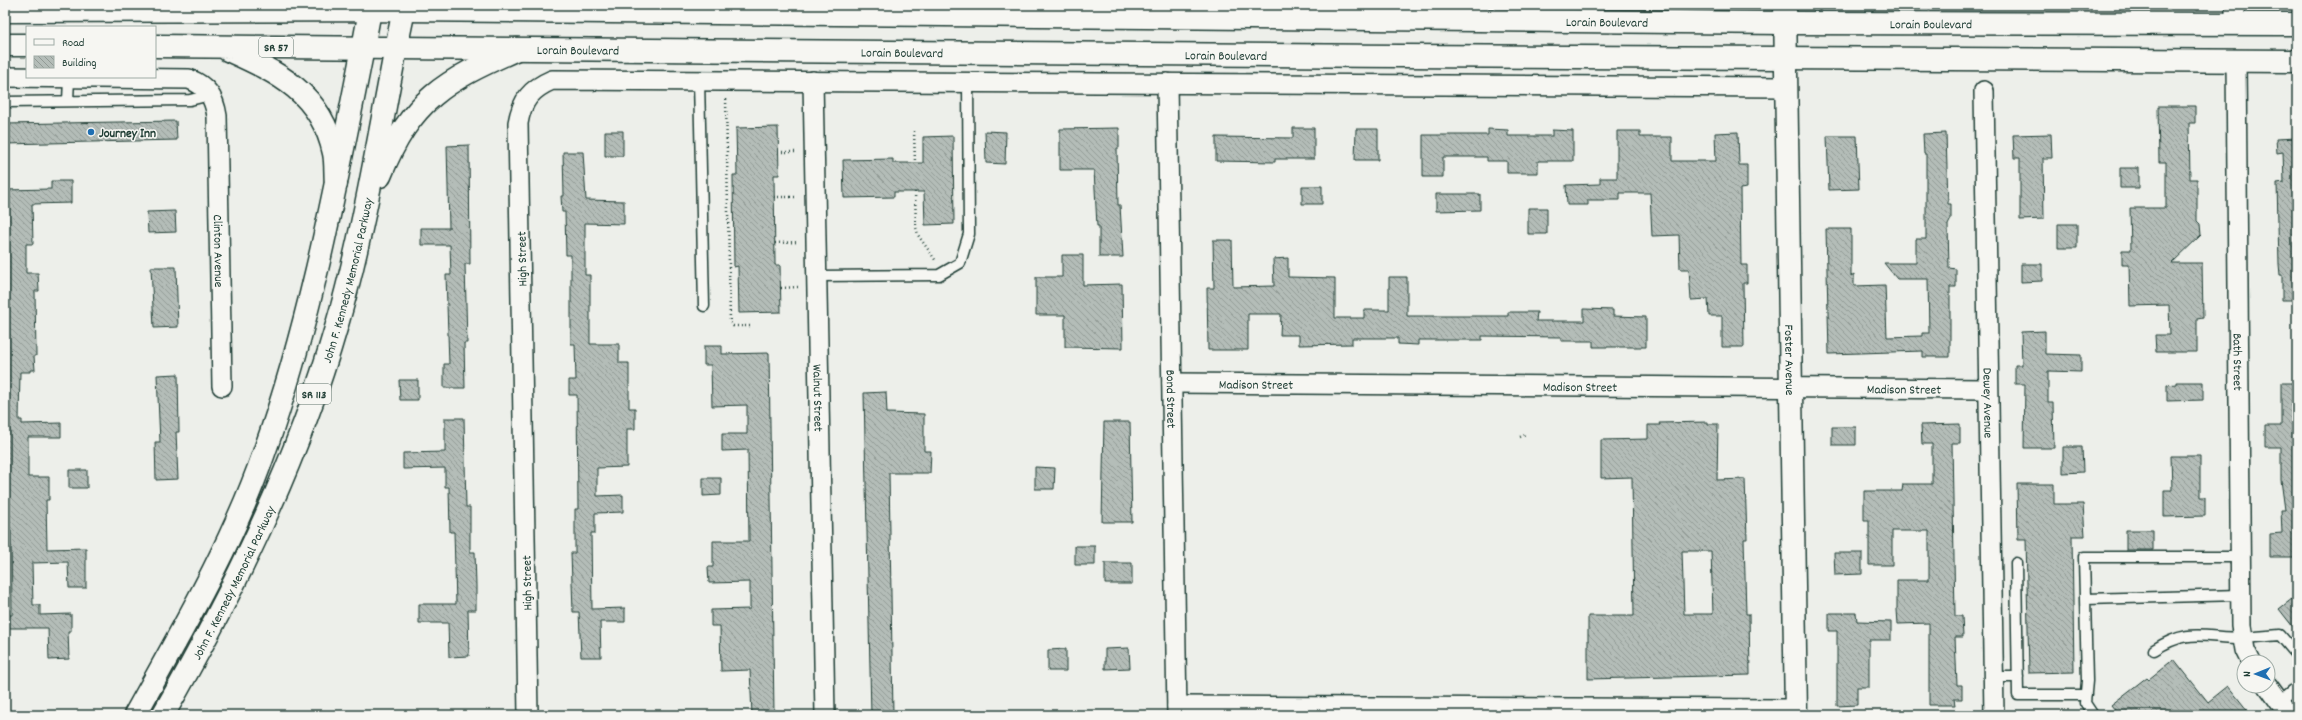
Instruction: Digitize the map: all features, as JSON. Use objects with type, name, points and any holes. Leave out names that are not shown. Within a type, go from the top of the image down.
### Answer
[{"type":"main road","points":[[246,12],[282,5]]},
{"type":"main road","name":"John F. Kennedy Memorial Parkway","points":[[135,715],[199,601],[264,455],[301,337],[336,184],[371,8]]},
{"type":"main road","name":"Lorain Boulevard","points":[[5,11],[246,12],[404,8],[2235,15],[2297,24]]},
{"type":"main road","name":"John F. Kennedy Memorial Parkway","points":[[163,715],[195,659],[250,552],[282,477],[315,392],[336,329],[362,222],[404,8]]},
{"type":"main road","name":"Foster Avenue","points":[[1785,14],[1796,712]]},
{"type":"main road","points":[[5,45],[26,45]]},
{"type":"main road","name":"Lorain Boulevard","points":[[156,46],[1786,59],[2297,61]]},
{"type":"main road","points":[[220,47],[284,77],[307,98],[326,131],[334,153],[336,184]]},
{"type":"main road","points":[[362,222],[386,161],[402,130],[424,103],[451,80],[517,49]]},
{"type":"street","name":"Bath Street","points":[[2236,61],[2240,557],[2242,638],[2248,654]]},
{"type":"street","points":[[5,77],[26,77]]},
{"type":"street","points":[[69,78],[189,79],[200,83],[209,92]]},
{"type":"street","name":"High Street","points":[[528,715],[518,123],[520,108],[527,95],[538,85],[552,80],[813,81]]},
{"type":"street","points":[[813,81],[1786,87]]},
{"type":"street","name":"Walnut Street","points":[[813,81],[810,281],[825,715]]},
{"type":"street","name":"Bond Street","points":[[1167,83],[1177,710]]},
{"type":"street","name":"Dewey Avenue","points":[[1984,91],[1994,715]]},
{"type":"street","name":"Clinton Avenue","points":[[209,92],[215,103],[217,116],[222,386]]},
{"type":"street","name":"Madison Street","points":[[1172,383],[1988,389]]},
{"type":"street","points":[[2274,694],[2284,708]]},
{"type":"street","points":[[1177,710],[1796,712]]},
{"type":"lane","points":[[68,101],[69,78]]},
{"type":"lane","points":[[699,80],[704,306]]},
{"type":"lane","points":[[810,281],[939,275],[960,263],[969,234],[968,82]]},
{"type":"lane","points":[[5,102],[190,100],[202,97],[209,92]]},
{"type":"lane","points":[[2093,715],[2085,703],[2084,557],[2240,557]]},
{"type":"lane","points":[[2016,563],[2018,696],[2086,694]]},
{"type":"lane","points":[[2085,599],[2241,595]]},
{"type":"lane","points":[[2154,650],[2167,641],[2184,635],[2201,634],[2242,638],[2280,635],[2297,655]]},
{"type":"lane","points":[[1994,678],[2018,677]]},
{"type":"lane","points":[[2284,708],[2297,687]]},
{"type":"path","points":[[726,92],[730,322],[733,326],[751,326]]},
{"type":"path","points":[[914,132],[915,163]]},
{"type":"path","points":[[778,152],[800,152]]},
{"type":"path","points":[[914,192],[916,227],[918,235],[930,251]]},
{"type":"path","points":[[774,197],[800,197]]},
{"type":"path","points":[[775,242],[802,242]]},
{"type":"path","points":[[781,288],[810,281]]},
{"type":"path","points":[[1520,436],[1525,435]]},
{"type":"building","points":[[2158,106],[2195,106],[2195,123],[2189,123],[2190,179],[2197,179],[2197,221],[2200,224],[2201,235],[2172,263],[2202,263],[2203,318],[2197,319],[2197,352],[2156,352],[2155,335],[2170,335],[2169,305],[2130,306],[2129,264],[2122,264],[2122,250],[2131,250],[2130,208],[2166,208],[2166,162],[2159,162]]},
{"type":"building","name":"Journey Inn","points":[[176,121],[177,140],[5,144],[5,124]]},
{"type":"building","points":[[778,127],[779,175],[774,175],[775,265],[780,265],[781,312],[739,313],[738,266],[734,267],[733,175],[737,175],[736,128]]},
{"type":"building","points":[[1119,128],[1119,148],[1117,148],[1118,205],[1120,205],[1123,257],[1099,257],[1099,226],[1097,226],[1094,170],[1060,170],[1060,129]]},
{"type":"building","points":[[1293,128],[1314,128],[1314,159],[1275,159],[1275,162],[1216,161],[1216,137],[1293,138]]},
{"type":"building","points":[[1356,129],[1378,129],[1378,160],[1355,160]]},
{"type":"building","points":[[1488,129],[1508,130],[1508,136],[1552,136],[1552,130],[1573,131],[1573,161],[1538,161],[1538,173],[1507,173],[1507,161],[1487,161],[1487,157],[1443,157],[1443,177],[1423,177],[1423,135],[1488,135]]},
{"type":"building","points":[[605,131],[623,131],[623,156],[605,156]]},
{"type":"building","points":[[985,131],[1006,132],[1005,164],[986,163]]},
{"type":"building","points":[[1617,131],[1640,131],[1640,137],[1672,137],[1672,161],[1716,161],[1715,133],[1738,132],[1739,165],[1747,165],[1747,188],[1740,189],[1741,265],[1747,265],[1747,283],[1743,283],[1744,347],[1722,347],[1722,316],[1709,316],[1708,299],[1691,300],[1689,269],[1680,269],[1679,235],[1652,236],[1650,193],[1620,193],[1620,200],[1588,200],[1588,205],[1567,205],[1566,185],[1600,184],[1600,178],[1617,178]]},
{"type":"building","points":[[1946,133],[1948,204],[1951,204],[1951,219],[1948,225],[1949,268],[1956,269],[1956,287],[1950,287],[1950,357],[1923,357],[1923,351],[1829,354],[1826,229],[1851,229],[1851,276],[1854,274],[1854,286],[1885,285],[1887,337],[1922,336],[1922,333],[1929,333],[1928,279],[1897,279],[1884,263],[1916,263],[1916,239],[1926,239],[1926,154],[1924,154],[1923,134]]},
{"type":"building","points":[[2051,134],[2052,158],[2043,158],[2044,219],[2020,220],[2020,158],[2014,158],[2013,135]]},
{"type":"building","points":[[953,136],[954,224],[925,225],[924,192],[894,192],[894,197],[844,198],[843,160],[893,159],[893,163],[923,163],[923,137]]},
{"type":"building","points":[[1827,136],[1857,136],[1859,189],[1829,190]]},
{"type":"building","points":[[2297,138],[2297,300],[2282,300],[2282,275],[2280,275],[2279,264],[2277,183],[2284,182],[2283,152],[2277,153],[2276,139]]},
{"type":"building","points":[[469,145],[470,264],[465,264],[467,343],[464,343],[465,388],[444,388],[444,364],[449,364],[446,275],[451,275],[450,245],[421,245],[421,228],[449,228],[447,146]]},
{"type":"building","points":[[563,152],[583,152],[586,200],[624,201],[624,224],[585,223],[585,275],[590,275],[590,344],[619,344],[619,363],[629,363],[629,408],[635,408],[635,429],[627,429],[627,467],[597,468],[597,496],[623,495],[623,512],[595,513],[595,533],[591,533],[592,609],[625,608],[625,622],[600,622],[601,657],[581,657],[579,612],[573,612],[571,553],[575,553],[575,509],[578,509],[577,395],[569,395],[569,380],[576,380],[575,344],[571,344],[571,255],[566,255],[565,212],[562,212],[561,196],[564,196]]},
{"type":"building","points":[[2120,168],[2139,168],[2139,188],[2120,188]]},
{"type":"building","points":[[51,181],[71,181],[71,203],[32,204],[33,244],[26,244],[26,273],[38,273],[39,291],[35,291],[36,356],[34,356],[35,370],[30,370],[30,372],[20,372],[19,420],[22,420],[22,424],[61,423],[61,437],[28,437],[28,477],[49,477],[49,500],[46,500],[47,549],[86,548],[86,588],[69,588],[68,562],[32,563],[33,605],[40,605],[40,615],[71,614],[71,631],[68,631],[69,659],[49,660],[48,628],[5,628],[5,615],[12,615],[11,530],[5,530],[5,507],[7,507],[5,190],[51,189]]},
{"type":"building","points":[[1302,186],[1322,186],[1322,204],[1302,204]]},
{"type":"building","points":[[1436,194],[1480,194],[1480,210],[1436,211]]},
{"type":"building","points":[[1528,208],[1547,208],[1547,234],[1528,234]]},
{"type":"building","points":[[175,211],[176,232],[148,233],[147,212]]},
{"type":"building","points":[[2058,224],[2077,224],[2077,248],[2058,248]]},
{"type":"building","points":[[1213,240],[1232,240],[1233,287],[1274,286],[1273,259],[1288,258],[1288,277],[1335,278],[1335,318],[1364,318],[1364,310],[1389,310],[1389,277],[1407,277],[1407,316],[1508,316],[1508,312],[1537,312],[1536,321],[1584,321],[1584,309],[1613,310],[1613,316],[1646,317],[1646,347],[1593,347],[1593,341],[1561,341],[1561,337],[1482,336],[1482,340],[1418,340],[1418,345],[1398,344],[1398,338],[1352,338],[1352,344],[1299,345],[1299,335],[1280,335],[1281,314],[1248,314],[1248,350],[1208,350],[1207,288],[1214,288]]},
{"type":"building","points":[[1062,255],[1083,255],[1083,285],[1122,284],[1123,348],[1065,347],[1065,315],[1036,315],[1036,277],[1062,277]]},
{"type":"building","points":[[2021,264],[2042,264],[2042,281],[2021,282]]},
{"type":"building","points":[[151,267],[176,267],[178,327],[154,328]]},
{"type":"building","points":[[2045,331],[2045,354],[2081,355],[2081,372],[2048,371],[2048,403],[2053,403],[2054,448],[2024,448],[2025,384],[2015,384],[2015,365],[2022,365],[2021,332]]},
{"type":"building","points":[[704,346],[722,346],[722,354],[769,353],[774,715],[752,715],[750,670],[721,671],[720,626],[711,626],[711,610],[750,609],[750,582],[709,583],[708,567],[713,567],[713,541],[749,541],[748,450],[722,451],[722,434],[747,434],[747,405],[712,406],[711,365],[704,365]]},
{"type":"building","points":[[178,374],[179,432],[176,432],[178,479],[156,480],[155,442],[160,442],[157,375]]},
{"type":"building","points":[[399,380],[418,380],[418,400],[400,400]]},
{"type":"building","points":[[2176,382],[2203,382],[2203,400],[2167,401],[2167,385],[2176,384]]},
{"type":"building","points":[[2281,383],[2297,383],[2297,557],[2270,557],[2270,534],[2282,533],[2281,510],[2285,510],[2281,480],[2281,447],[2265,447],[2265,426],[2281,426]]},
{"type":"building","points":[[886,392],[887,413],[924,414],[924,451],[931,451],[930,473],[889,473],[893,715],[871,715],[864,393]]},
{"type":"building","points":[[445,418],[464,418],[466,507],[470,507],[470,552],[475,552],[476,586],[476,610],[468,610],[469,656],[449,657],[448,623],[419,623],[419,604],[456,604],[454,532],[450,532],[449,487],[445,487],[445,468],[403,469],[403,453],[445,452]]},
{"type":"building","points":[[1104,422],[1130,422],[1132,522],[1102,522]]},
{"type":"building","points":[[1708,422],[1708,424],[1718,424],[1717,480],[1745,479],[1747,539],[1744,539],[1746,614],[1749,614],[1750,675],[1588,679],[1588,616],[1634,616],[1632,477],[1601,478],[1601,440],[1648,439],[1648,425],[1660,425],[1659,423]],"holes":[[[1682,551],[1711,551],[1713,614],[1684,614]]]},
{"type":"building","points":[[1960,424],[1960,443],[1952,443],[1955,616],[1962,616],[1963,637],[1955,637],[1957,685],[1962,685],[1962,699],[1954,699],[1955,705],[1929,705],[1929,623],[1898,624],[1897,580],[1929,580],[1929,531],[1892,531],[1892,565],[1869,565],[1869,520],[1864,520],[1864,491],[1902,491],[1903,484],[1932,484],[1932,444],[1922,444],[1921,425]]},
{"type":"building","points":[[1832,427],[1856,427],[1856,445],[1832,445]]},
{"type":"building","points":[[2063,447],[2082,447],[2083,472],[2063,473]]},
{"type":"building","points":[[2171,456],[2200,456],[2200,497],[2205,497],[2205,516],[2164,517],[2164,490],[2172,490]]},
{"type":"building","points":[[1035,467],[1055,468],[1054,489],[1035,489]]},
{"type":"building","points":[[69,470],[87,470],[87,488],[69,488]]},
{"type":"building","points":[[703,478],[721,478],[721,495],[703,496]]},
{"type":"building","points":[[2017,484],[2054,484],[2054,504],[2083,504],[2085,536],[2072,536],[2074,672],[2029,673],[2026,539],[2018,539]]},
{"type":"building","points":[[2126,530],[2153,530],[2153,550],[2126,550]]},
{"type":"building","points":[[1075,546],[1095,546],[1095,565],[1075,565]]},
{"type":"building","points":[[1834,553],[1862,553],[1862,574],[1835,575]]},
{"type":"building","points":[[1105,563],[1132,563],[1132,584],[1105,584]]},
{"type":"building","points":[[2297,595],[2297,632],[2279,609]]},
{"type":"building","points":[[1829,613],[1856,613],[1857,621],[1891,622],[1891,640],[1869,640],[1869,687],[1857,687],[1857,705],[1837,706],[1837,631],[1829,631]]},
{"type":"building","points":[[1129,648],[1130,668],[1105,669],[1105,649]]},
{"type":"building","points":[[1066,649],[1066,671],[1048,671],[1048,650]]},
{"type":"building","points":[[2174,659],[2208,702],[2228,686],[2251,715],[2119,715],[2111,705],[2147,677],[2149,679]]},
{"type":"place","name":"Journey Inn","points":[[91,132]]}]
